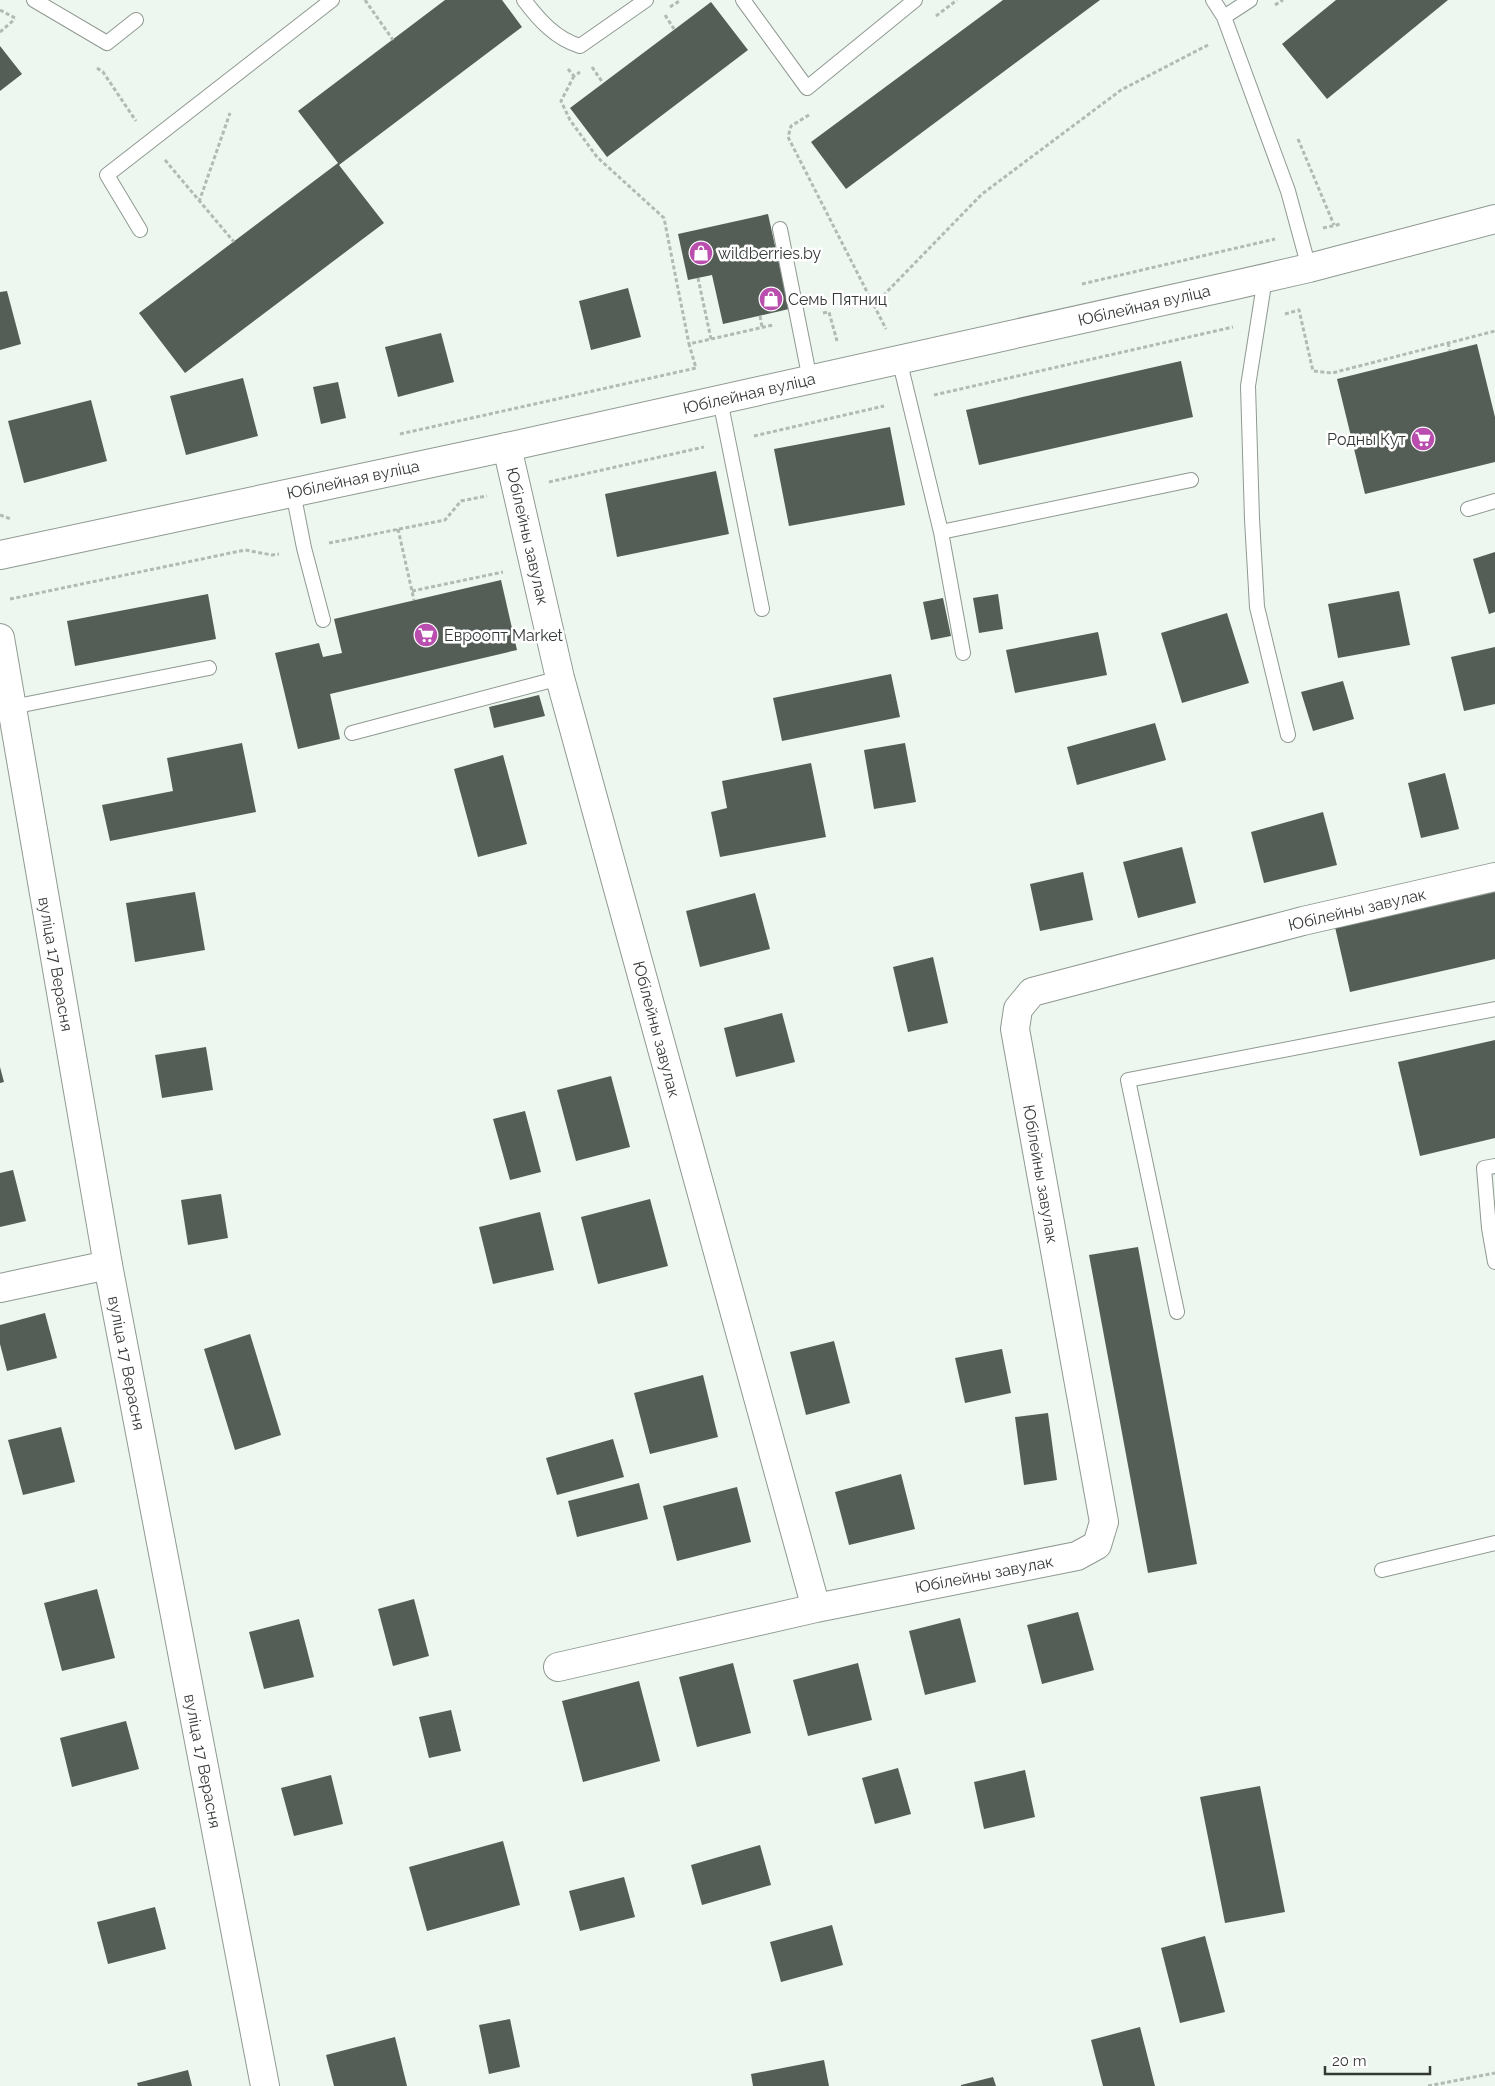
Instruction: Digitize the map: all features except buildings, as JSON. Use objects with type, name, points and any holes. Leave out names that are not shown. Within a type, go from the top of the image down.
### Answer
[{"type":"street","name":"Юбілейная вуліца","points":[[0,556],[293,492],[507,448],[1265,278],[1495,219]]},
{"type":"street","name":"Юбілейны завулак","points":[[507,448],[518,489],[560,678],[816,1608]]},
{"type":"street","name":"вуліца 17 Верасня","points":[[0,638],[108,1265],[265,2086]]},
{"type":"street","name":"Юбілейны завулак","points":[[558,1667],[816,1608],[1077,1556],[1097,1545],[1104,1522],[1015,1028],[1018,1009],[1032,992],[1303,921],[1495,877]]},
{"type":"street","points":[[0,1288],[108,1265]]},
{"type":"lane","points":[[34,0],[107,43],[136,20]]},
{"type":"lane","points":[[140,230],[107,175],[332,0]]},
{"type":"lane","points":[[524,0],[537,17],[564,42],[580,46],[646,0]]},
{"type":"lane","points":[[743,0],[807,88],[915,0]]},
{"type":"lane","points":[[1213,0],[1224,17],[1288,191],[1309,268]]},
{"type":"lane","points":[[1224,17],[1250,0]]},
{"type":"lane","points":[[780,229],[810,380]]},
{"type":"lane","points":[[1265,278],[1248,386],[1256,607],[1288,735]]},
{"type":"lane","points":[[899,360],[941,532],[963,653]]},
{"type":"lane","points":[[720,400],[762,610]]},
{"type":"lane","points":[[941,532],[1192,480]]},
{"type":"lane","points":[[293,492],[304,548],[323,620]]},
{"type":"lane","points":[[1468,509],[1495,501]]},
{"type":"lane","points":[[12,707],[209,668]]},
{"type":"lane","points":[[352,733],[560,678]]},
{"type":"lane","points":[[1177,1312],[1128,1080],[1495,1009]]},
{"type":"lane","points":[[1495,1166],[1484,1168],[1489,1228],[1495,1262]]},
{"type":"lane","points":[[1382,1570],[1495,1543]]},
{"type":"path","points":[[365,0],[393,40]]},
{"type":"path","points":[[1274,6],[1283,0]]},
{"type":"path","points":[[0,10],[23,23]]},
{"type":"path","points":[[664,12],[674,29]]},
{"type":"path","points":[[0,32],[14,18]]},
{"type":"path","points":[[874,305],[982,194],[1122,90],[1230,34]]},
{"type":"path","points":[[590,64],[603,83]]},
{"type":"path","points":[[95,67],[103,72],[150,142],[234,242]]},
{"type":"path","points":[[395,436],[696,368],[689,344],[664,218],[598,157],[570,120],[560,101],[574,76]]},
{"type":"path","points":[[199,202],[234,104]]},
{"type":"path","points":[[809,115],[790,126],[788,137],[886,329]]},
{"type":"path","points":[[1293,131],[1304,148],[1334,225]]},
{"type":"path","points":[[1080,284],[1344,223]]},
{"type":"path","points":[[698,278],[711,339]]},
{"type":"path","points":[[10,599],[245,550],[272,555],[445,520],[461,501],[729,442],[1299,310],[1313,371],[1332,373],[1495,331]]},
{"type":"path","points":[[689,344],[828,312],[837,341],[845,339]]},
{"type":"path","points":[[760,316],[762,327]]},
{"type":"path","points":[[878,331],[896,327]]},
{"type":"path","points":[[1448,343],[1450,351]]},
{"type":"path","points":[[0,515],[16,520]]},
{"type":"path","points":[[398,529],[414,600]]},
{"type":"path","points":[[412,591],[505,572],[504,562]]},
{"type":"path","points":[[1428,2086],[1495,2073]]},
{"type":"place","name":"wildberries.by","points":[[701,253]]},
{"type":"place","name":"Семь Пятниц","points":[[771,299]]},
{"type":"place","name":"Родны Кут","points":[[1423,439]]},
{"type":"place","name":"Евроопт Market","points":[[426,635]]}]
